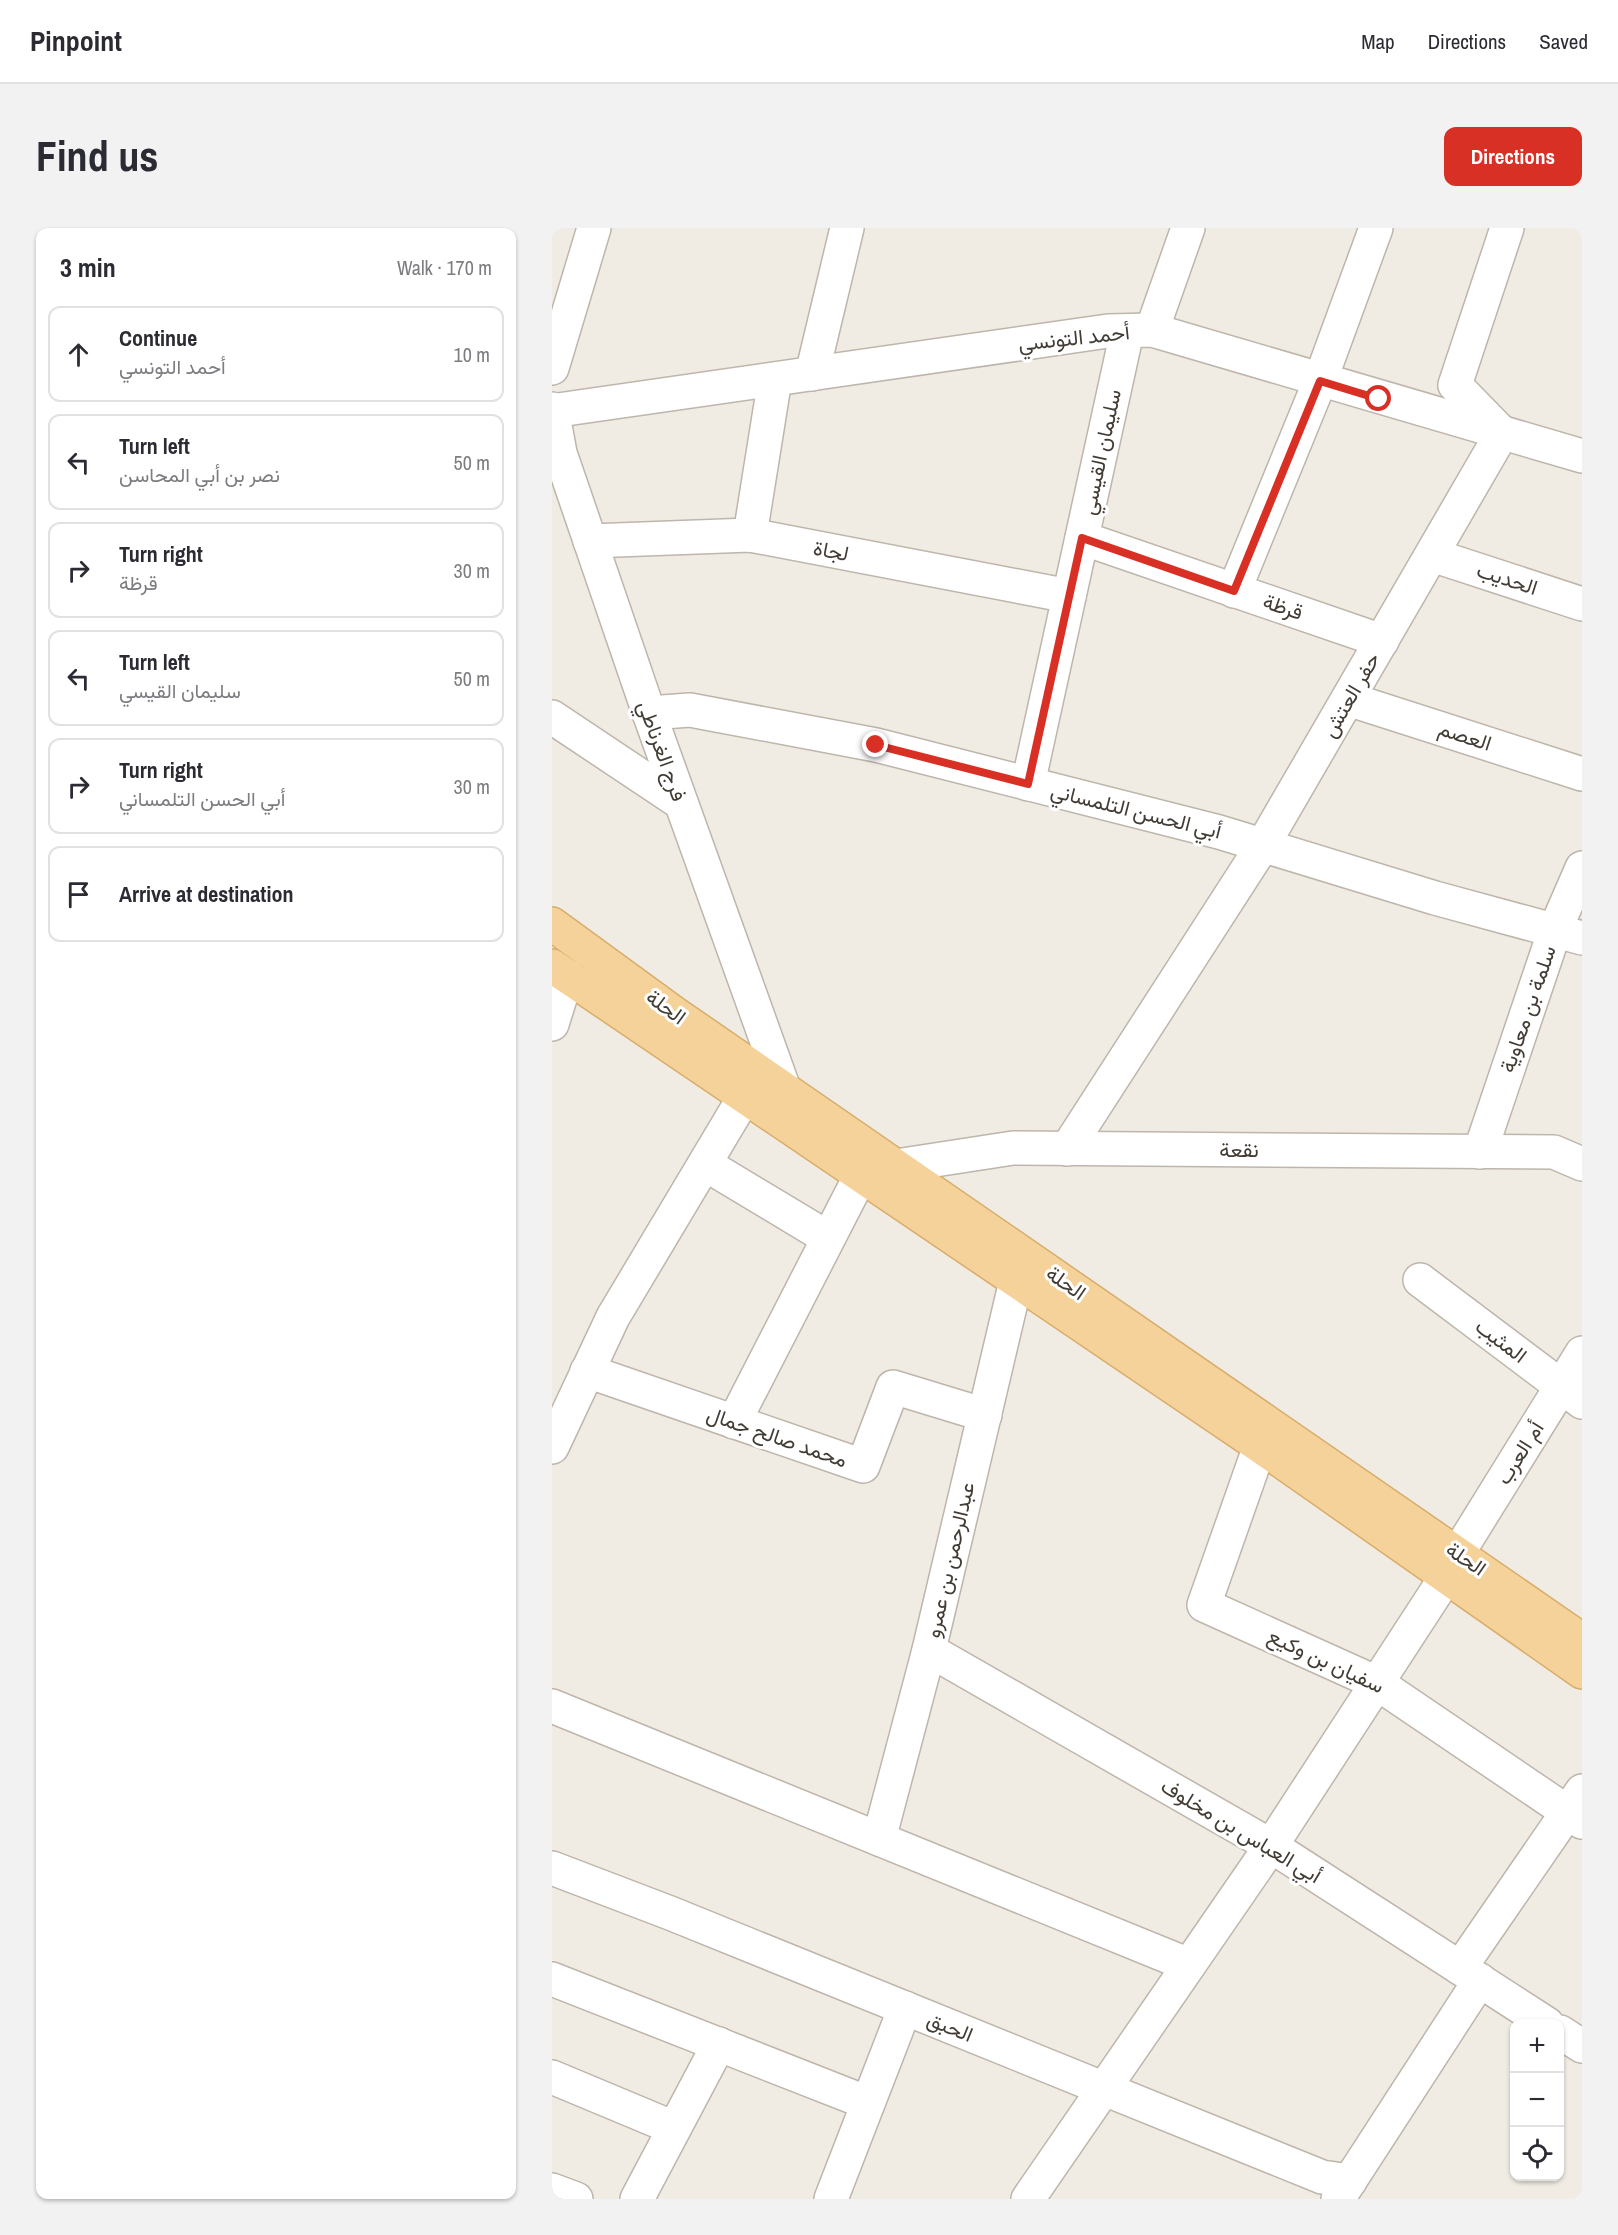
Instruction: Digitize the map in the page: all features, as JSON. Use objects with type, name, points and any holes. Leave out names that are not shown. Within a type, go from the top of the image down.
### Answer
[{"type":"main road","name":"الحلة","points":[[552,924],[896,1166],[1452,1565],[1582,1672]]},
{"type":"main road","name":"الحلة","points":[[559,971],[1260,1446],[1452,1565],[1582,1640]]},
{"type":"street","points":[[552,368],[594,228]]},
{"type":"street","points":[[812,374],[847,228]]},
{"type":"street","name":"سليمان القيسي","points":[[1028,784],[1082,538],[1139,331],[1188,228]]},
{"type":"street","points":[[1234,591],[1320,381],[1376,228]]},
{"type":"street","points":[[1502,433],[1455,385],[1507,228]]},
{"type":"street","name":"أحمد التونسي","points":[[552,410],[1108,331],[1139,331],[1582,456]]},
{"type":"street","points":[[750,535],[775,379]]},
{"type":"street","name":"فرج الغرناطي","points":[[552,410],[560,453],[590,541],[784,1089]]},
{"type":"street","name":"حفر العتش","points":[[1067,1149],[1263,845],[1502,433]]},
{"type":"street","name":"لجاة","points":[[590,541],[750,535],[1069,596]]},
{"type":"street","name":"قرظة","points":[[1082,538],[1382,641]]},
{"type":"street","name":"الحديب","points":[[1432,555],[1582,604]]},
{"type":"street","name":"العصم","points":[[1348,699],[1582,774]]},
{"type":"street","name":"أبي الحسن التلمساني","points":[[649,713],[690,710],[876,745],[1263,845],[1435,898],[1568,934]]},
{"type":"street","points":[[552,717],[681,803]]},
{"type":"street","name":"سلمة بن معاوية","points":[[1480,1152],[1568,934],[1582,868]]},
{"type":"street","points":[[552,1024],[559,971]]},
{"type":"street","points":[[552,1447],[613,1317],[746,1096]]},
{"type":"street","name":"نقعة","points":[[896,1166],[1013,1148],[1554,1152],[1582,1164]]},
{"type":"street","points":[[705,1164],[828,1238]]},
{"type":"street","points":[[734,1422],[861,1175]]},
{"type":"street","name":"المثيب","points":[[1420,1280],[1572,1394]]},
{"type":"street","name":"عبدالرحمن بن عمرو","points":[[879,1839],[929,1650],[1016,1281]]},
{"type":"street","name":"أم العرب","points":[[1028,2199],[1271,1846],[1452,1565],[1572,1394],[1582,1353]]},
{"type":"street","name":"محمد صالح جمال","points":[[587,1371],[863,1466],[893,1386],[985,1415]]},
{"type":"street","name":"سفيان بن وكيع","points":[[1260,1446],[1204,1605],[1377,1683],[1577,1808]]},
{"type":"street","name":"أبي العباس بن مخلوف","points":[[929,1650],[1271,1846],[1539,2019]]},
{"type":"street","points":[[552,1706],[1189,1965]]},
{"type":"street","points":[[1344,2190],[1470,1974],[1577,1808]]},
{"type":"street","name":"الحبق","points":[[552,1868],[1322,2177],[1344,2190]]},
{"type":"street","points":[[552,1979],[868,2103]]},
{"type":"street","points":[[831,2199],[905,2008]]},
{"type":"street","points":[[1564,2035],[1582,2046]]},
{"type":"street","points":[[637,2199],[718,2044]]},
{"type":"street","points":[[552,2077],[674,2128]]},
{"type":"street","points":[[552,2190],[576,2199]]},
{"type":"route","points":[[876,745],[1028,784],[1082,538],[1234,591],[1320,381],[1379,399]]}]
